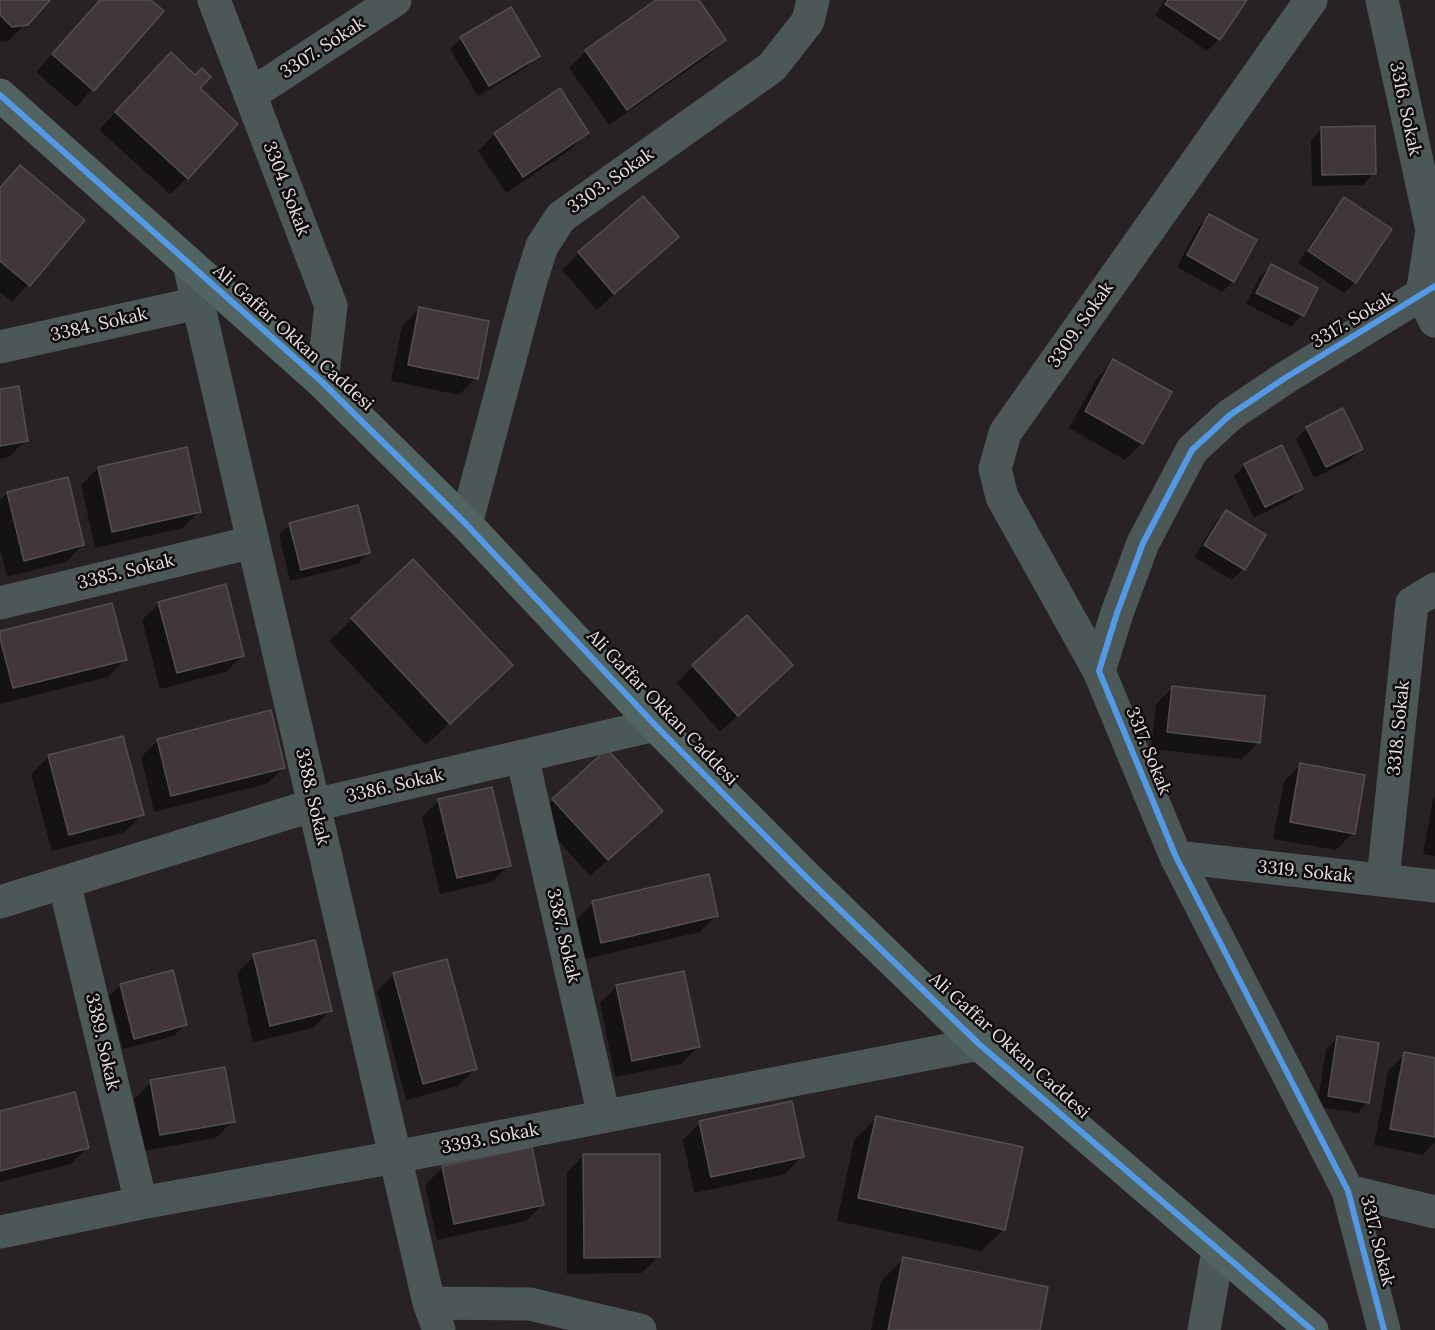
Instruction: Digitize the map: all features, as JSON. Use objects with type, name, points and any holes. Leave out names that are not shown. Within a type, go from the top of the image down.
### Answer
[{"type":"street","name":"3304. Sokak","points":[[214,0],[331,306],[322,382]]},
{"type":"street","name":"3307. Sokak","points":[[250,95],[395,0]]},
{"type":"street","name":"3303. Sokak","points":[[466,524],[531,280],[542,246],[561,217],[772,68],[808,21],[813,0]]},
{"type":"street","name":"3309. Sokak","points":[[1099,672],[1002,497],[995,469],[1005,433],[1311,0]]},
{"type":"street","name":"3316. Sokak","points":[[1382,0],[1432,230],[1431,301]]},
{"type":"street","name":"Ali Gaffar Okkan Caddesi","points":[[0,95],[322,382],[466,524],[656,725],[805,876],[979,1044],[1312,1330]]},
{"type":"street","name":"3388. Sokak","points":[[189,264],[434,1317]]},
{"type":"street","name":"3317. Sokak","points":[[1384,1330],[1348,1191],[1176,857],[1099,672],[1117,613],[1143,543],[1192,450],[1230,415],[1285,378],[1431,301]]},
{"type":"street","name":"3384. Sokak","points":[[0,347],[198,303]]},
{"type":"street","name":"3385. Sokak","points":[[0,603],[253,542]]},
{"type":"street","name":"3318. Sokak","points":[[1383,880],[1412,603],[1435,589]]},
{"type":"street","name":"3386. Sokak","points":[[0,902],[314,805],[656,725]]},
{"type":"street","name":"3387. Sokak","points":[[522,756],[604,1116]]},
{"type":"street","name":"3319. Sokak","points":[[1176,857],[1435,886]]},
{"type":"street","name":"3389. Sokak","points":[[64,882],[141,1203]]},
{"type":"street","name":"3393. Sokak","points":[[0,1232],[141,1203],[396,1157],[979,1044]]},
{"type":"street","points":[[1348,1191],[1435,1212]]},
{"type":"street","points":[[1204,1330],[1218,1251]]},
{"type":"street","points":[[434,1317],[530,1304],[640,1330]]},
{"type":"building","points":[[0,0],[50,0],[28,25],[12,27],[0,15]]},
{"type":"building","points":[[100,0],[151,0],[164,11],[94,91],[52,54]]},
{"type":"building","points":[[656,0],[699,0],[726,40],[627,110],[585,50]]},
{"type":"building","points":[[1168,0],[1247,0],[1220,40],[1165,4]]},
{"type":"building","points":[[511,7],[540,56],[489,86],[460,37]]},
{"type":"building","points":[[171,52],[195,75],[202,68],[211,77],[200,88],[238,124],[188,179],[115,112]]},
{"type":"building","points":[[560,88],[589,133],[523,177],[494,133]]},
{"type":"building","points":[[1375,126],[1376,174],[1322,175],[1321,127]]},
{"type":"building","points":[[20,165],[85,220],[30,286],[0,261],[0,188]]},
{"type":"building","points":[[643,196],[679,237],[614,294],[578,252]]},
{"type":"building","points":[[1344,197],[1392,229],[1356,283],[1308,251]]},
{"type":"building","points":[[1209,214],[1257,240],[1234,282],[1187,255]]},
{"type":"building","points":[[1271,264],[1318,288],[1304,316],[1256,293]]},
{"type":"building","points":[[419,307],[489,321],[478,379],[408,365]]},
{"type":"building","points":[[1113,359],[1172,392],[1143,444],[1085,411]]},
{"type":"building","points":[[19,386],[28,441],[0,446],[0,389]]},
{"type":"building","points":[[1343,408],[1363,449],[1326,467],[1306,427]]},
{"type":"building","points":[[1282,445],[1303,489],[1265,507],[1244,464]]},
{"type":"building","points":[[187,447],[201,512],[112,532],[98,467]]},
{"type":"building","points":[[68,477],[84,545],[24,561],[7,492]]},
{"type":"building","points":[[358,505],[370,553],[301,570],[289,523]]},
{"type":"building","points":[[1226,510],[1266,535],[1245,570],[1204,545]]},
{"type":"building","points":[[413,559],[513,665],[450,724],[351,618]]},
{"type":"building","points":[[226,584],[244,656],[177,673],[158,602]]},
{"type":"building","points":[[112,603],[127,660],[13,688],[0,631]]},
{"type":"building","points":[[747,615],[793,665],[738,716],[692,665]]},
{"type":"building","points":[[1172,686],[1265,696],[1260,743],[1167,732]]},
{"type":"building","points":[[271,710],[285,768],[171,796],[157,739]]},
{"type":"building","points":[[123,736],[144,815],[69,835],[48,755]]},
{"type":"building","points":[[607,749],[663,811],[608,860],[552,799]]},
{"type":"building","points":[[1300,763],[1365,775],[1355,834],[1290,822]]},
{"type":"building","points":[[492,787],[511,866],[457,878],[438,799]]},
{"type":"building","points":[[709,874],[718,916],[601,943],[592,901]]},
{"type":"building","points":[[315,940],[332,1011],[270,1026],[253,954]]},
{"type":"building","points":[[447,959],[477,1069],[423,1084],[393,973]]},
{"type":"building","points":[[173,970],[187,1025],[134,1039],[120,984]]},
{"type":"building","points":[[684,971],[700,1047],[632,1061],[616,985]]},
{"type":"building","points":[[1337,1036],[1379,1043],[1369,1103],[1328,1096]]},
{"type":"building","points":[[1404,1052],[1435,1058],[1435,1137],[1390,1129]]},
{"type":"building","points":[[225,1067],[235,1122],[160,1135],[150,1080]]},
{"type":"building","points":[[75,1092],[89,1148],[0,1171],[0,1111]]},
{"type":"building","points":[[792,1101],[804,1157],[711,1177],[699,1121]]},
{"type":"building","points":[[876,1116],[1023,1147],[1005,1230],[858,1198]]},
{"type":"building","points":[[532,1147],[544,1205],[454,1224],[442,1166]]},
{"type":"building","points":[[583,1154],[660,1154],[660,1257],[584,1258]]},
{"type":"building","points":[[903,1257],[1048,1287],[1040,1330],[888,1330]]},
{"type":"cycle path","points":[[0,95],[322,382],[466,524],[655,725],[805,876],[979,1044],[1312,1330]]},
{"type":"cycle path","points":[[1384,1330],[1348,1191],[1176,857],[1099,671],[1117,613],[1143,543],[1192,450],[1230,415],[1285,378],[1435,286]]}]
